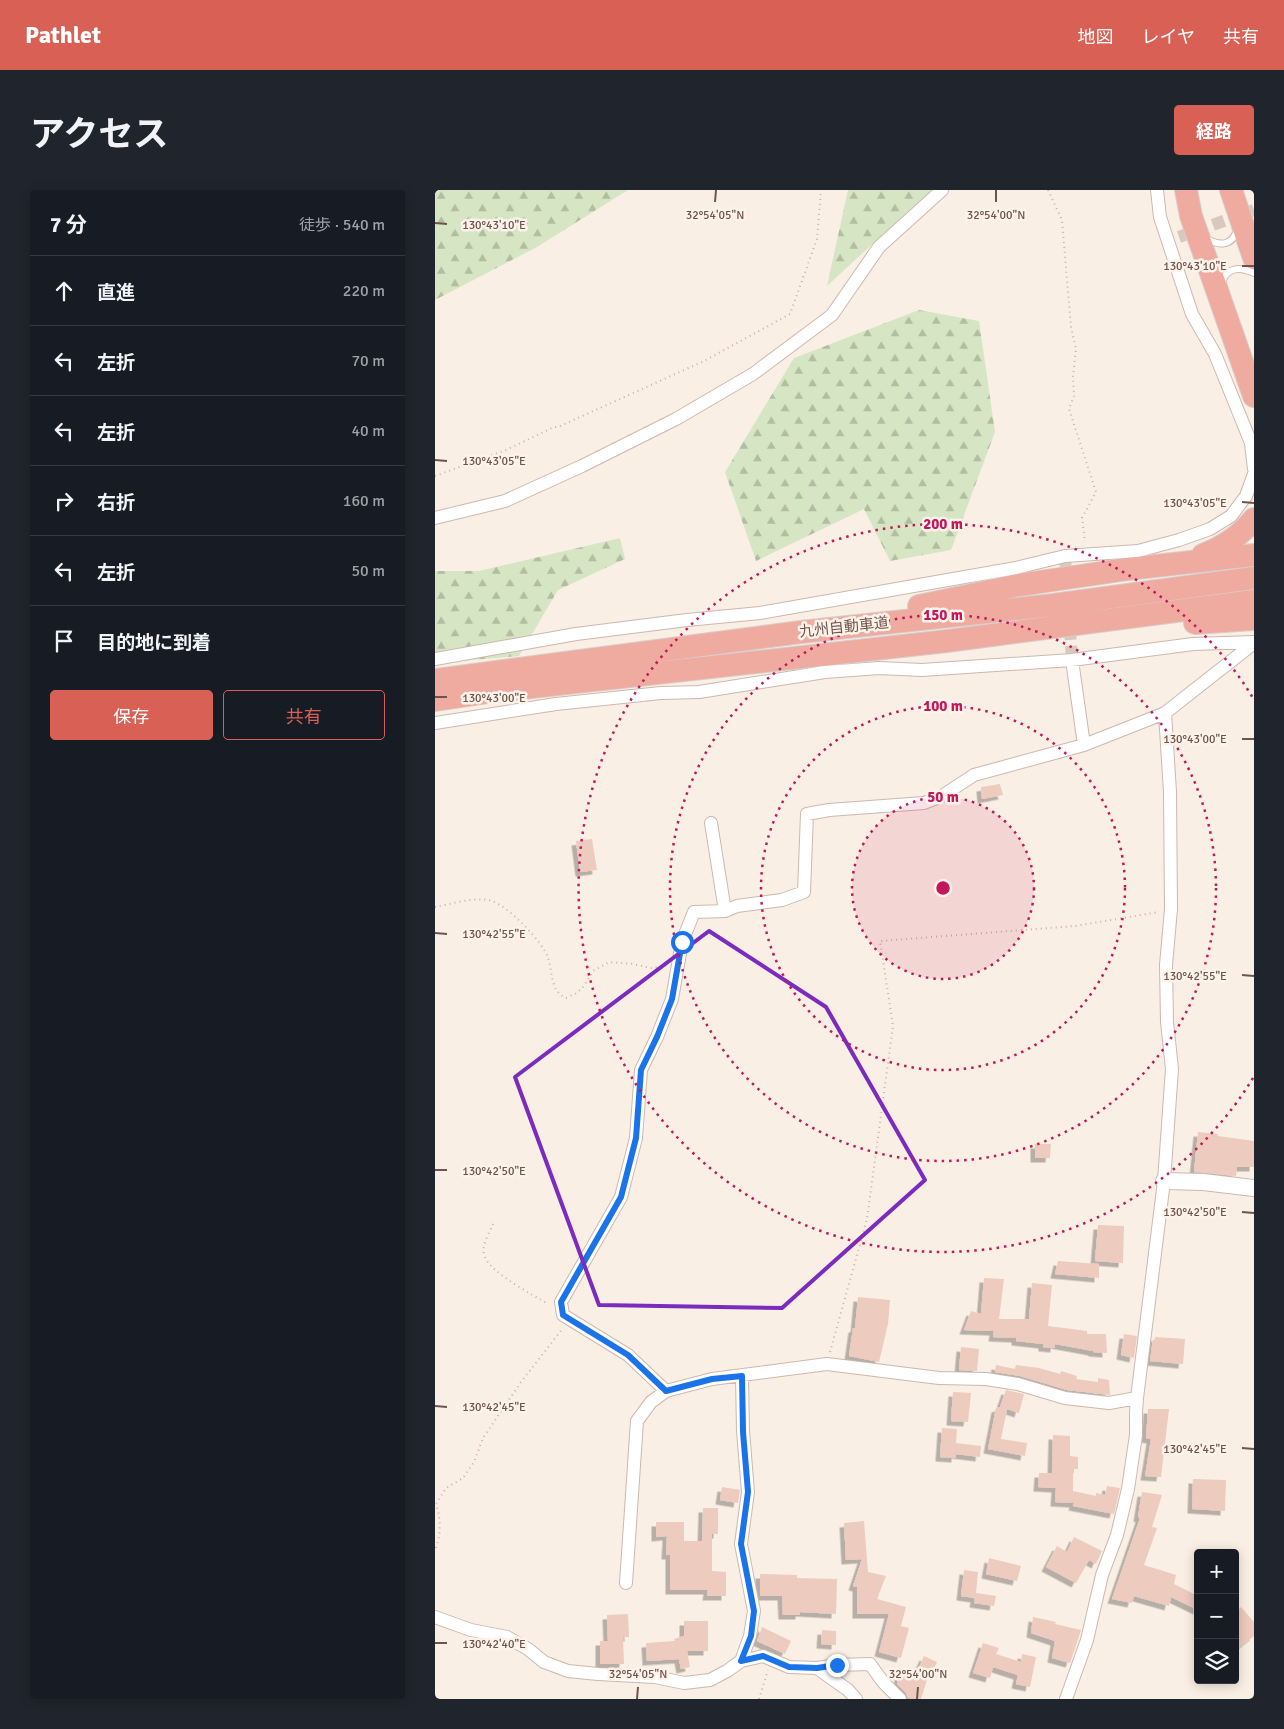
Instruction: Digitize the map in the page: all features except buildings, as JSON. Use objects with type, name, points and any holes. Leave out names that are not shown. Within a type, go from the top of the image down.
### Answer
[{"type":"highway","points":[[1186,190],[1191,216],[1181,237],[1219,295],[1254,396]]},
{"type":"highway","points":[[1231,190],[1254,258]]},
{"type":"highway","points":[[1128,569],[1198,556],[1215,550],[1245,530],[1254,519]]},
{"type":"highway","points":[[801,632],[1019,585],[1128,569],[1254,555]]},
{"type":"highway","name":"九州自動車道","points":[[435,680],[801,632],[1053,604],[1254,578]]},
{"type":"highway","name":"九州自動車道","points":[[435,700],[514,689],[947,641],[1254,601]]},
{"type":"highway","points":[[947,641],[1010,640],[1254,619]]},
{"type":"street","points":[[435,518],[505,501],[676,420],[753,374],[832,315],[879,247],[942,190]]},
{"type":"street","points":[[1157,190],[1160,218],[1181,237],[1192,314],[1215,354],[1251,443],[1254,469]]},
{"type":"street","points":[[435,659],[576,634],[760,613],[1007,570],[1065,556],[1138,551],[1210,529],[1231,516],[1246,496],[1254,474]]},
{"type":"street","points":[[435,723],[556,704],[653,694],[699,692],[825,672],[879,668],[922,670],[1072,660],[1193,644],[1254,643]]},
{"type":"street","points":[[666,1391],[628,1355],[566,1314],[561,1302],[621,1197],[636,1138],[641,1070],[672,999],[682,942],[694,912],[725,911],[737,906],[782,900],[804,892],[807,814],[829,810],[923,803],[942,796],[974,775],[1084,746],[1165,713],[1254,643]]},
{"type":"street","points":[[1072,660],[1084,746]]},
{"type":"street","points":[[1066,1699],[1087,1640],[1102,1575],[1117,1535],[1128,1489],[1136,1435],[1137,1398],[1163,1181],[1172,1069],[1167,1022],[1166,965],[1171,910],[1170,792],[1165,713]]},
{"type":"street","points":[[711,823],[725,911]]},
{"type":"street","points":[[1163,1181],[1203,1182],[1254,1188]]},
{"type":"street","points":[[626,1583],[637,1421],[651,1402],[666,1391],[712,1379],[827,1364],[939,1378],[986,1379],[1018,1384],[1065,1398],[1109,1403],[1137,1398]]},
{"type":"street","points":[[741,1661],[751,1636],[754,1611],[741,1544],[748,1492],[743,1432],[742,1376]]},
{"type":"street","points":[[435,1617],[471,1630],[507,1636],[544,1662],[568,1671],[655,1677],[684,1683],[710,1680],[741,1661],[763,1656],[789,1667],[817,1668],[869,1664],[900,1699]]},
{"type":"street","points":[[817,1668],[848,1690],[857,1699]]},
{"type":"lane","points":[[1181,237],[1215,244],[1228,242],[1237,233],[1239,214]]},
{"type":"lane","points":[[1219,295],[1225,276],[1229,271],[1237,269],[1254,273]]},
{"type":"path","points":[[435,476],[506,450],[554,426],[558,427],[596,411],[705,361],[790,314],[817,239],[821,190]]},
{"type":"path","points":[[1048,190],[1062,220],[1071,327],[1076,350],[1073,376],[1074,396],[1069,409],[1096,492],[1081,518],[1087,554]]},
{"type":"path","points":[[435,907],[477,900],[493,902],[515,917],[534,936],[548,956],[553,985],[560,995],[567,998],[577,993],[584,986],[593,971],[609,962],[651,968],[678,965]]},
{"type":"path","points":[[827,1364],[867,1219],[893,1026],[880,941],[1075,926],[1171,910]]},
{"type":"path","points":[[437,1548],[440,1517],[436,1504],[446,1488],[463,1478],[474,1462],[483,1438],[566,1314],[494,1270],[485,1257],[484,1245],[493,1224]]},
{"type":"path","points":[[759,1699],[772,1659]]},
{"type":"highlighted area","points":[[709,931],[826,1007],[925,1180],[782,1308],[599,1305],[515,1077]]},
{"type":"green space","points":[[435,190],[628,190],[537,247],[435,300]]},
{"type":"green space","points":[[848,190],[934,190],[827,286]]},
{"type":"green space","points":[[919,310],[979,321],[995,432],[951,550],[890,561],[864,509],[756,561],[725,472],[794,358]]},
{"type":"green space","points":[[620,538],[625,559],[558,590],[519,656],[435,663],[435,571],[479,571]]},
{"type":"tunnel","points":[[1179,237],[1254,210]]},
{"type":"tunnel","points":[[1065,556],[1072,660]]},
{"type":"route","points":[[682,942],[672,999],[641,1070],[636,1138],[621,1197],[561,1302],[563,1315],[628,1355],[666,1391],[712,1379],[742,1376],[743,1432],[748,1492],[741,1544],[754,1611],[751,1636],[741,1661],[763,1656],[789,1667],[817,1668],[837,1665]]}]
